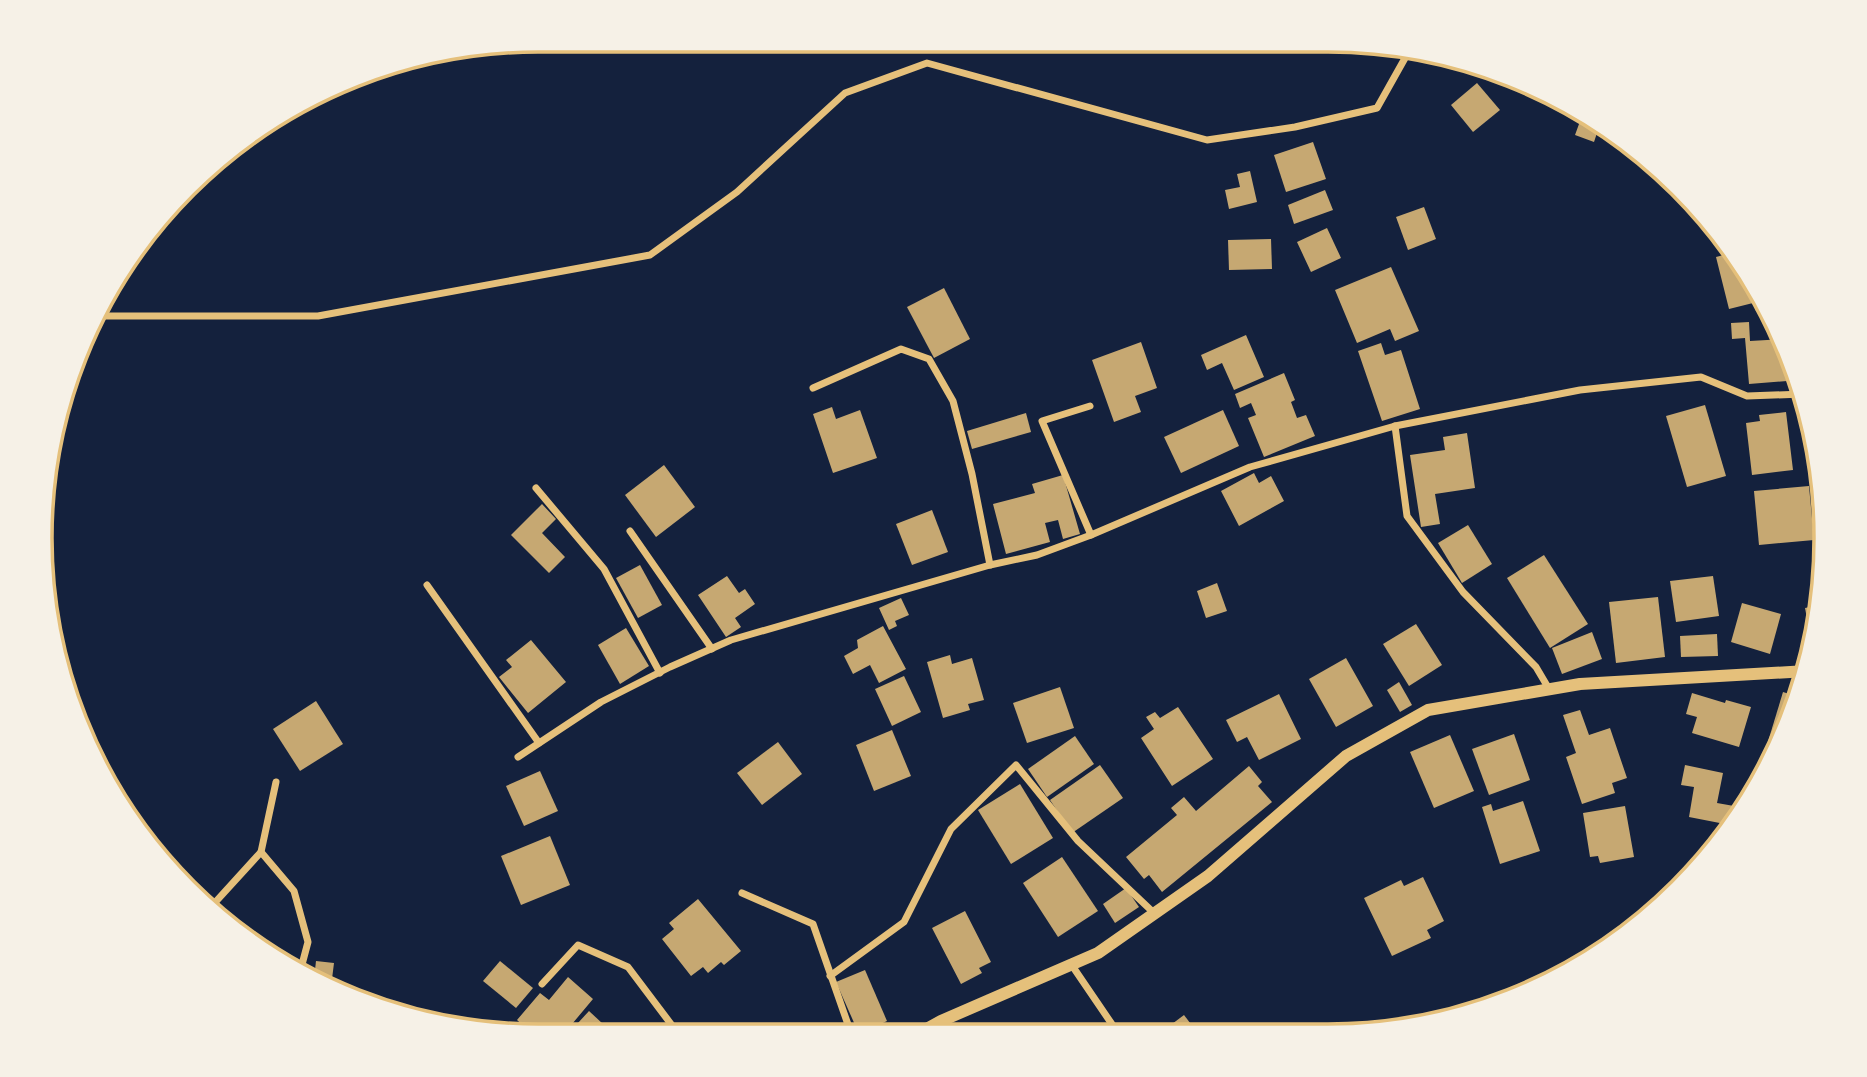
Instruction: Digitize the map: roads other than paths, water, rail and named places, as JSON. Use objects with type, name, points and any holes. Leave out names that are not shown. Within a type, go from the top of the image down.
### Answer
[{"type":"street","points":[[107,316],[318,316],[650,255],[737,192],[845,93],[927,63],[1208,140],[1295,127],[1377,108],[1404,59]]},
{"type":"street","points":[[813,388],[901,349],[929,359],[953,401],[972,474],[990,565]]},
{"type":"street","points":[[518,757],[601,702],[731,640],[990,565],[1037,555],[1091,535],[1250,467],[1395,426],[1580,390],[1701,377],[1747,396],[1793,394]]},
{"type":"street","points":[[1090,406],[1042,421],[1091,535]]},
{"type":"street","points":[[1395,426],[1407,516],[1463,592],[1536,667],[1549,690]]},
{"type":"street","points":[[536,488],[604,569],[660,673]]},
{"type":"street","points":[[630,531],[712,649]]},
{"type":"street","points":[[426,585],[539,743]]},
{"type":"street","points":[[936,1024],[1098,953],[1208,876],[1346,756],[1428,710],[1580,684],[1796,672]]},
{"type":"street","points":[[830,976],[904,922],[951,828],[1016,765],[1078,841],[1154,914]]},
{"type":"street","points":[[216,902],[261,852],[276,782]]},
{"type":"street","points":[[261,852],[294,891],[308,942],[302,963]]},
{"type":"street","points":[[742,893],[813,924],[848,1024]]},
{"type":"street","points":[[542,984],[578,945],[628,967],[671,1024]]},
{"type":"street","points":[[1071,964],[1113,1024]]}]
